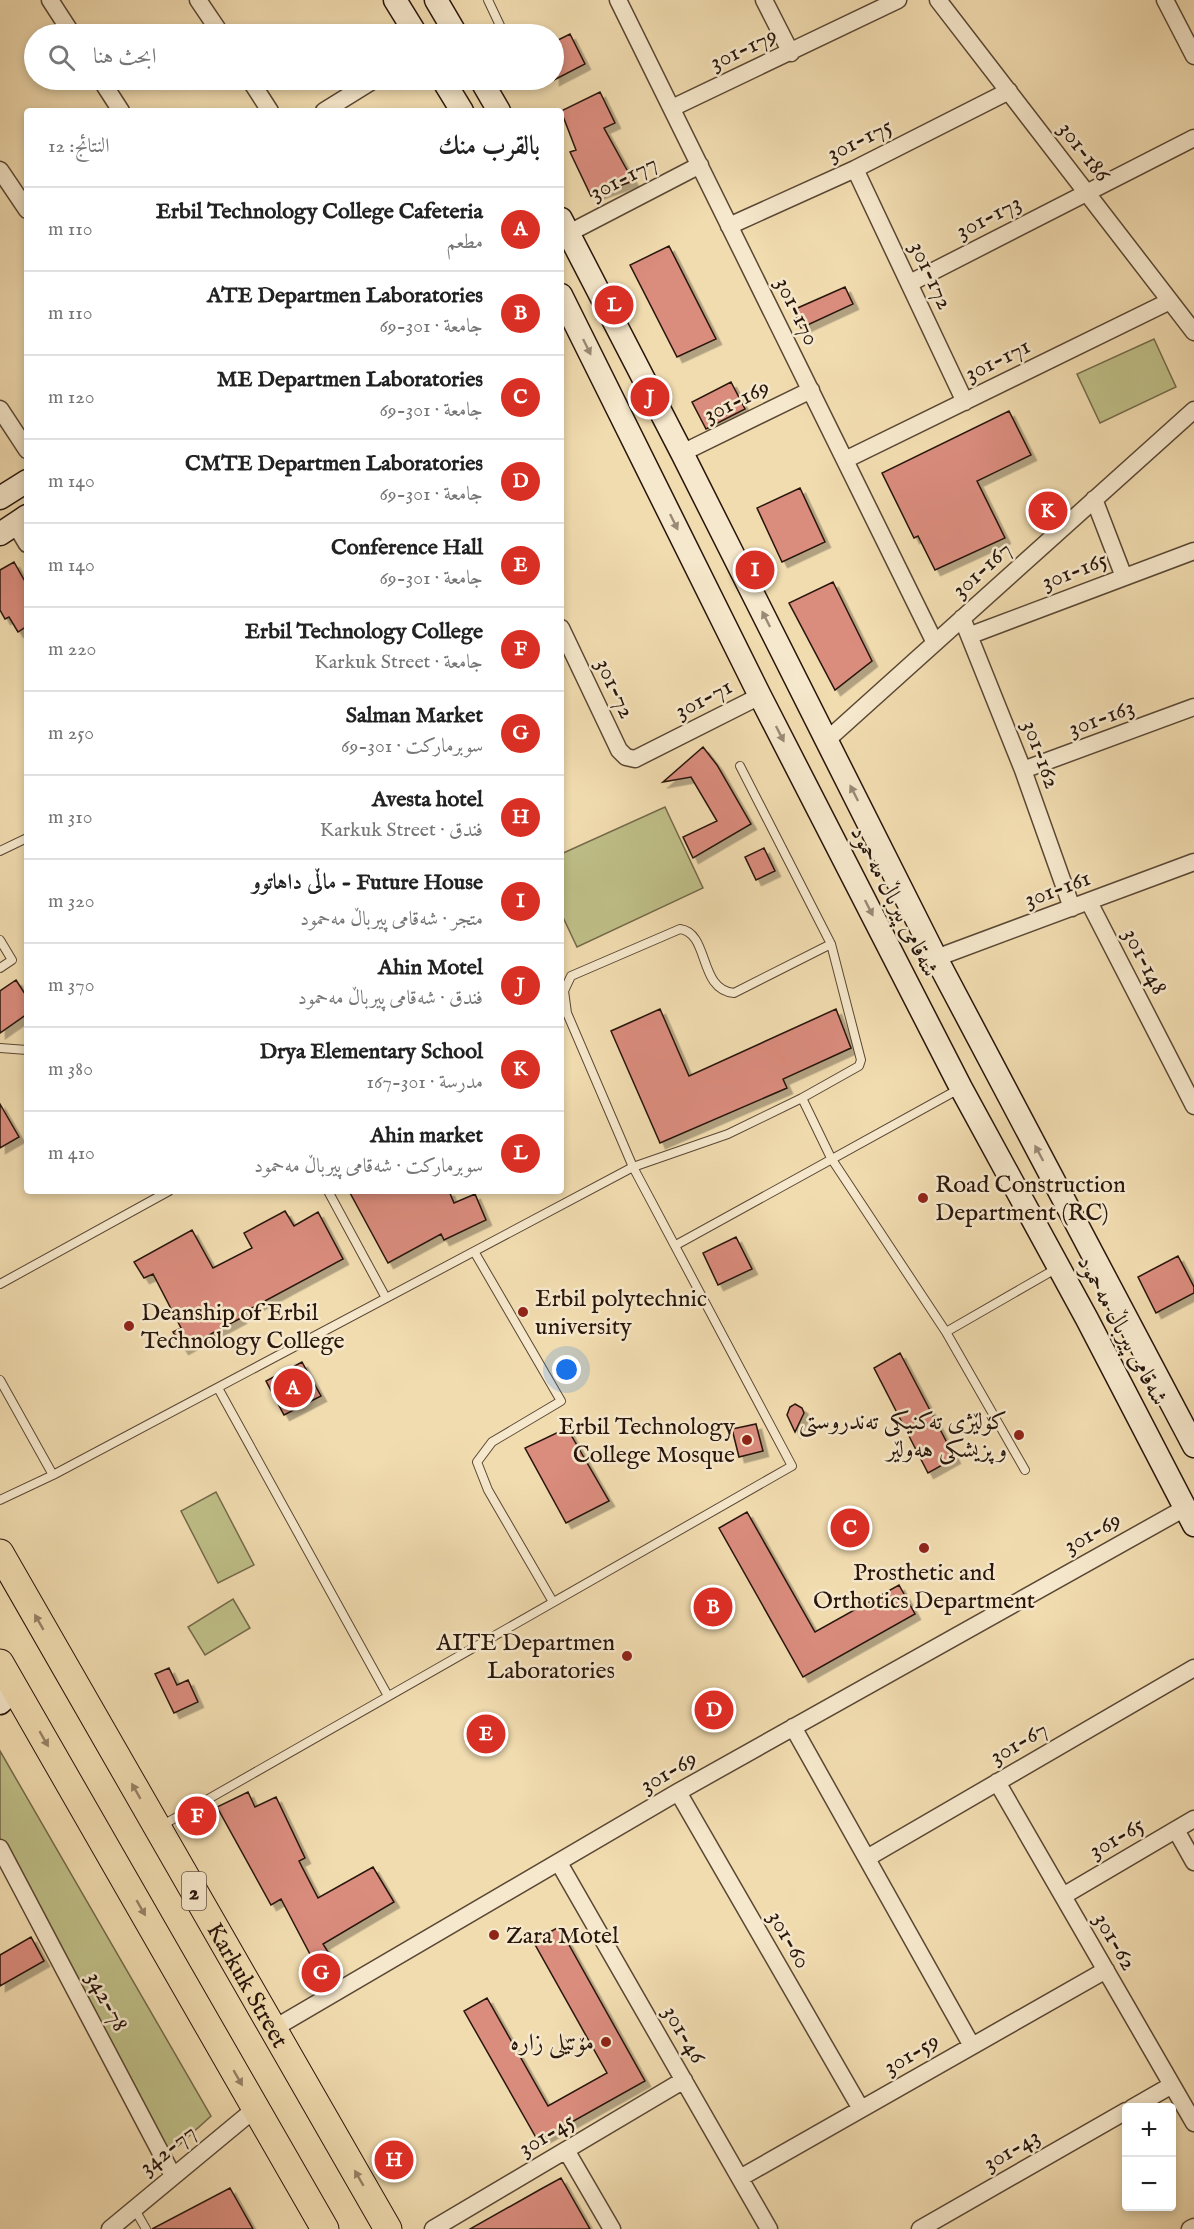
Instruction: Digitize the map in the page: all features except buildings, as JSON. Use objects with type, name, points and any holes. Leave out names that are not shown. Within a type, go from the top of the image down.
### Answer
[{"type":"highway","name":"Karkuk Street","points":[[0,1553],[388,2229]]},
{"type":"highway","name":"2","points":[[0,1663],[7,1696],[256,2108],[325,2229]]},
{"type":"main road","points":[[395,0],[410,24]]},
{"type":"main road","points":[[436,0],[450,24]]},
{"type":"main road","points":[[449,90],[460,108]]},
{"type":"main road","points":[[487,90],[497,108]]},
{"type":"main road","name":"شەقامی پیرباڵ مەحمود","points":[[565,226],[936,958],[1194,1446]]},
{"type":"main road","name":"شەقامی پیرباڵ مەحمود","points":[[564,308],[568,326],[961,1088],[1087,1319],[1190,1516]]},
{"type":"main road","points":[[0,498],[24,483]]},
{"type":"main road","points":[[1087,1319],[1119,1303]]},
{"type":"street","points":[[50,0],[66,24]]},
{"type":"street","points":[[198,0],[214,24]]},
{"type":"street","name":"301-170","points":[[618,0],[934,643]]},
{"type":"street","points":[[764,0],[791,53]]},
{"type":"street","name":"301-179","points":[[672,108],[898,0]]},
{"type":"street","name":"301-186","points":[[938,0],[1194,332]]},
{"type":"street","points":[[1165,0],[1194,56]]},
{"type":"street","points":[[107,90],[119,108]]},
{"type":"street","points":[[256,90],[268,108]]},
{"type":"street","points":[[329,108],[358,90]]},
{"type":"street","name":"301-175","points":[[729,226],[855,169],[1009,91]]},
{"type":"street","name":"301-173","points":[[910,283],[1194,138]]},
{"type":"street","name":"301-177","points":[[565,226],[700,165]]},
{"type":"street","name":"301-172","points":[[855,169],[965,402]]},
{"type":"street","points":[[0,170],[24,206]]},
{"type":"street","name":"301-171","points":[[845,460],[1170,301]]},
{"type":"street","name":"301-169","points":[[682,453],[811,390]]},
{"type":"street","points":[[0,409],[24,445]]},
{"type":"street","name":"301-167","points":[[827,740],[1194,410]]},
{"type":"street","points":[[1094,499],[1124,577]]},
{"type":"street","points":[[14,525],[24,540]]},
{"type":"street","name":"301-165","points":[[971,635],[1194,551]]},
{"type":"street","name":"301-162","points":[[962,618],[971,635],[1023,770],[1081,905]]},
{"type":"street","name":"301-72","points":[[564,634],[619,750],[626,757],[635,759]]},
{"type":"street","name":"301-71","points":[[635,759],[760,696]]},
{"type":"street","name":"301-163","points":[[1023,770],[1194,707]]},
{"type":"street","name":"301-161","points":[[936,958],[1194,862]]},
{"type":"street","name":"301-148","points":[[1081,905],[1194,1106]]},
{"type":"street","name":"301-69","points":[[273,2029],[793,1727],[1190,1516]]},
{"type":"street","name":"301-67","points":[[867,1858],[1194,1668]]},
{"type":"street","points":[[793,1727],[972,2046]]},
{"type":"street","name":"301-62","points":[[997,1782],[1194,2123]]},
{"type":"street","name":"301-60","points":[[678,1792],[861,2109]]},
{"type":"street","name":"301-65","points":[[1063,1896],[1194,1819]]},
{"type":"street","points":[[1176,1830],[1194,1862]]},
{"type":"street","name":"342-78","points":[[0,1848],[173,2176]]},
{"type":"street","name":"301-46","points":[[559,1863],[769,2229]]},
{"type":"street","name":"301-59","points":[[740,2178],[1106,1970]]},
{"type":"street","name":"301-45","points":[[433,2229],[684,2080]]},
{"type":"street","points":[[1141,2103],[1172,2085]]},
{"type":"street","name":"342-77","points":[[110,2229],[256,2108]]},
{"type":"street","name":"301-43","points":[[920,2229],[1122,2113]]},
{"type":"street","points":[[566,2150],[612,2229]]},
{"type":"street","points":[[1190,2229],[1194,2227]]},
{"type":"lane","points":[[488,0],[499,24]]},
{"type":"lane","points":[[0,1500],[53,1475],[475,1253],[633,1167],[728,1134],[802,1098],[859,1066],[861,1060],[831,944],[740,766]]},
{"type":"lane","points":[[0,851],[24,839]]},
{"type":"lane","points":[[158,1828],[792,1466],[633,1167],[567,1013],[564,991],[571,976],[680,928],[694,936],[716,986],[724,992],[734,993],[831,944]]},
{"type":"lane","points":[[0,940],[12,960],[0,968]]},
{"type":"lane","points":[[0,1048],[24,1050]]},
{"type":"lane","points":[[676,1245],[961,1088]]},
{"type":"lane","points":[[802,1098],[831,1158],[946,1332],[1025,1470]]},
{"type":"lane","points":[[0,1284],[164,1194]]},
{"type":"lane","points":[[330,1194],[386,1298]]},
{"type":"lane","points":[[475,1253],[561,1401],[492,1442],[477,1462],[488,1490],[553,1602]]},
{"type":"lane","points":[[946,1332],[1059,1267]]},
{"type":"lane","points":[[0,1380],[53,1475]]},
{"type":"lane","points":[[218,1388],[388,1696]]},
{"type":"lane","points":[[134,2208],[146,2229]]},
{"type":"green space","points":[[1154,339],[1176,387],[1100,423],[1077,374]]},
{"type":"green space","points":[[665,807],[703,888],[577,947],[564,919],[564,853]]},
{"type":"green space","points":[[216,1492],[254,1565],[218,1583],[181,1511]]},
{"type":"green space","points":[[233,1599],[250,1628],[205,1655],[188,1627]]},
{"type":"green space","points":[[0,1751],[211,2116],[167,2156],[0,1843]]},
{"type":"place","name":"Ahin market","points":[[614,305]]},
{"type":"place","name":"Ahin Motel","points":[[650,397]]},
{"type":"place","name":"Drya Elementary School","points":[[1048,511]]},
{"type":"place","name":"Future House - ماڵی داهاتوو","points":[[755,570]]},
{"type":"place","name":"Road Construction Department (RC)","points":[[923,1198]]},
{"type":"place","name":"Erbil polytechnic university","points":[[523,1312]]},
{"type":"place","name":"Deanship of Erbil Technology College","points":[[129,1326]]},
{"type":"place","name":"Erbil Technology College Cafeteria","points":[[293,1388]]},
{"type":"place","name":"کۆلێژی تەکنیکی تەندروستی و پزیشکی هەولێر","points":[[1019,1435]]},
{"type":"place","name":"Erbil Technology College Mosque","points":[[747,1440]]},
{"type":"place","name":"ME Departmen Laboratories","points":[[850,1528]]},
{"type":"place","name":"Prosthetic and Orthotics Department","points":[[924,1548]]},
{"type":"place","name":"ATE Departmen Laboratories","points":[[713,1607]]},
{"type":"place","name":"AITE Departmen Laboratories","points":[[627,1656]]},
{"type":"place","name":"CMTE Departmen Laboratories","points":[[714,1710]]},
{"type":"place","name":"Conference Hall","points":[[486,1734]]},
{"type":"place","name":"Erbil Technology College","points":[[197,1816]]},
{"type":"place","name":"Zara Motel","points":[[494,1935]]},
{"type":"place","name":"Salman Market","points":[[321,1973]]},
{"type":"place","name":"مۆتێلی زارە","points":[[606,2042]]},
{"type":"place","name":"Avesta hotel","points":[[394,2160]]}]
